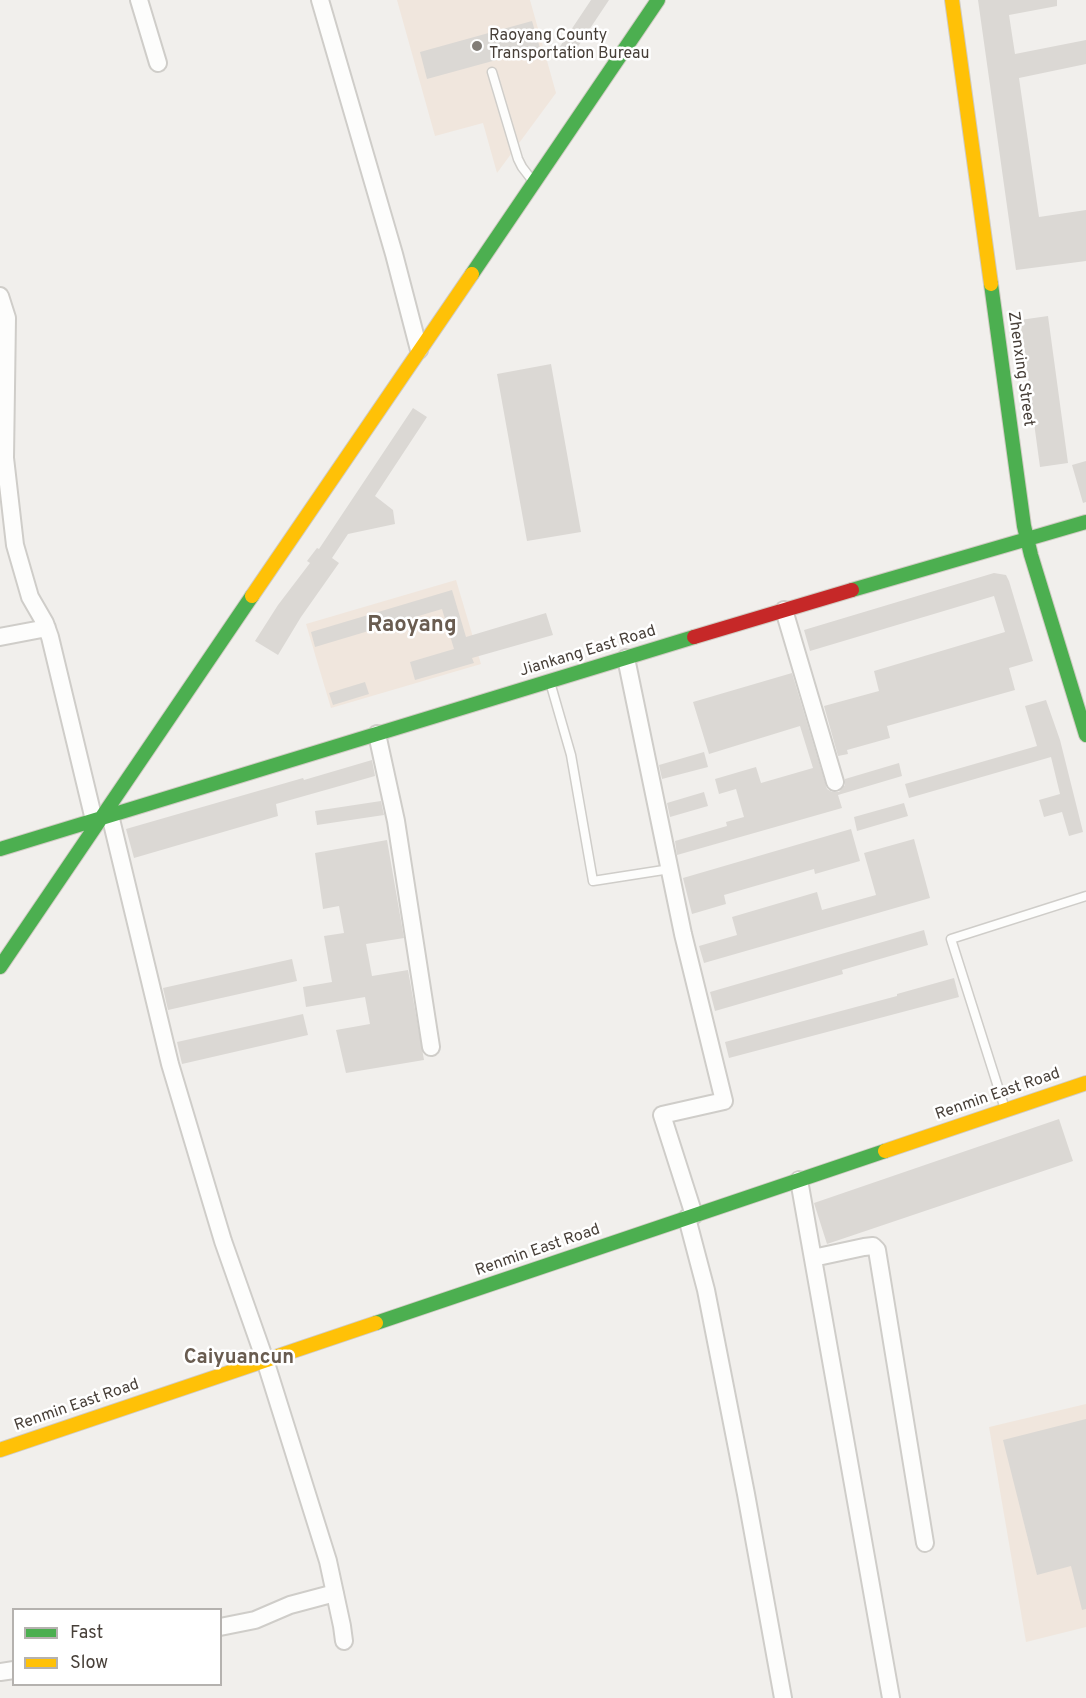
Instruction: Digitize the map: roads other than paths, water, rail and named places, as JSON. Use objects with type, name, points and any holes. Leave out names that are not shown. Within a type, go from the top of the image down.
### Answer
[{"type":"street","points":[[139,0],[158,63]]},
{"type":"street","points":[[320,0],[419,350]]},
{"type":"street","points":[[0,967],[534,182],[647,7],[658,0]]},
{"type":"street","name":"Zhenxing Street","points":[[952,0],[1027,539],[1086,735]]},
{"type":"street","points":[[0,296],[7,318],[3,356],[5,458],[15,545],[30,597],[47,628],[170,1064],[223,1242],[265,1360],[327,1562],[344,1641]]},
{"type":"street","name":"Jiankang East Road","points":[[0,849],[784,610],[1086,522]]},
{"type":"street","points":[[784,610],[835,782]]},
{"type":"street","points":[[0,637],[47,628]]},
{"type":"street","points":[[626,658],[683,934],[724,1101],[662,1115],[691,1216],[731,1415],[783,1698]]},
{"type":"street","points":[[377,734],[396,821],[431,1047]]},
{"type":"street","name":"Renmin East Road","points":[[0,1450],[1086,1083]]},
{"type":"street","points":[[799,1180],[891,1698]]},
{"type":"street","points":[[813,1258],[864,1246],[873,1246],[877,1250],[925,1543]]},
{"type":"street","points":[[222,1627],[255,1620],[290,1605],[335,1593]]},
{"type":"lane","points":[[492,72],[518,159],[534,182]]},
{"type":"lane","points":[[549,681],[571,756],[593,881],[670,869]]},
{"type":"lane","points":[[1005,1110],[951,939],[1086,896]]},
{"type":"place","name":"Raoyang County Transportation Bureau","points":[[477,46]]},
{"type":"district","name":"Raoyang","points":[[412,627]]},
{"type":"district","name":"Caiyuancun","points":[[239,1359]]}]
